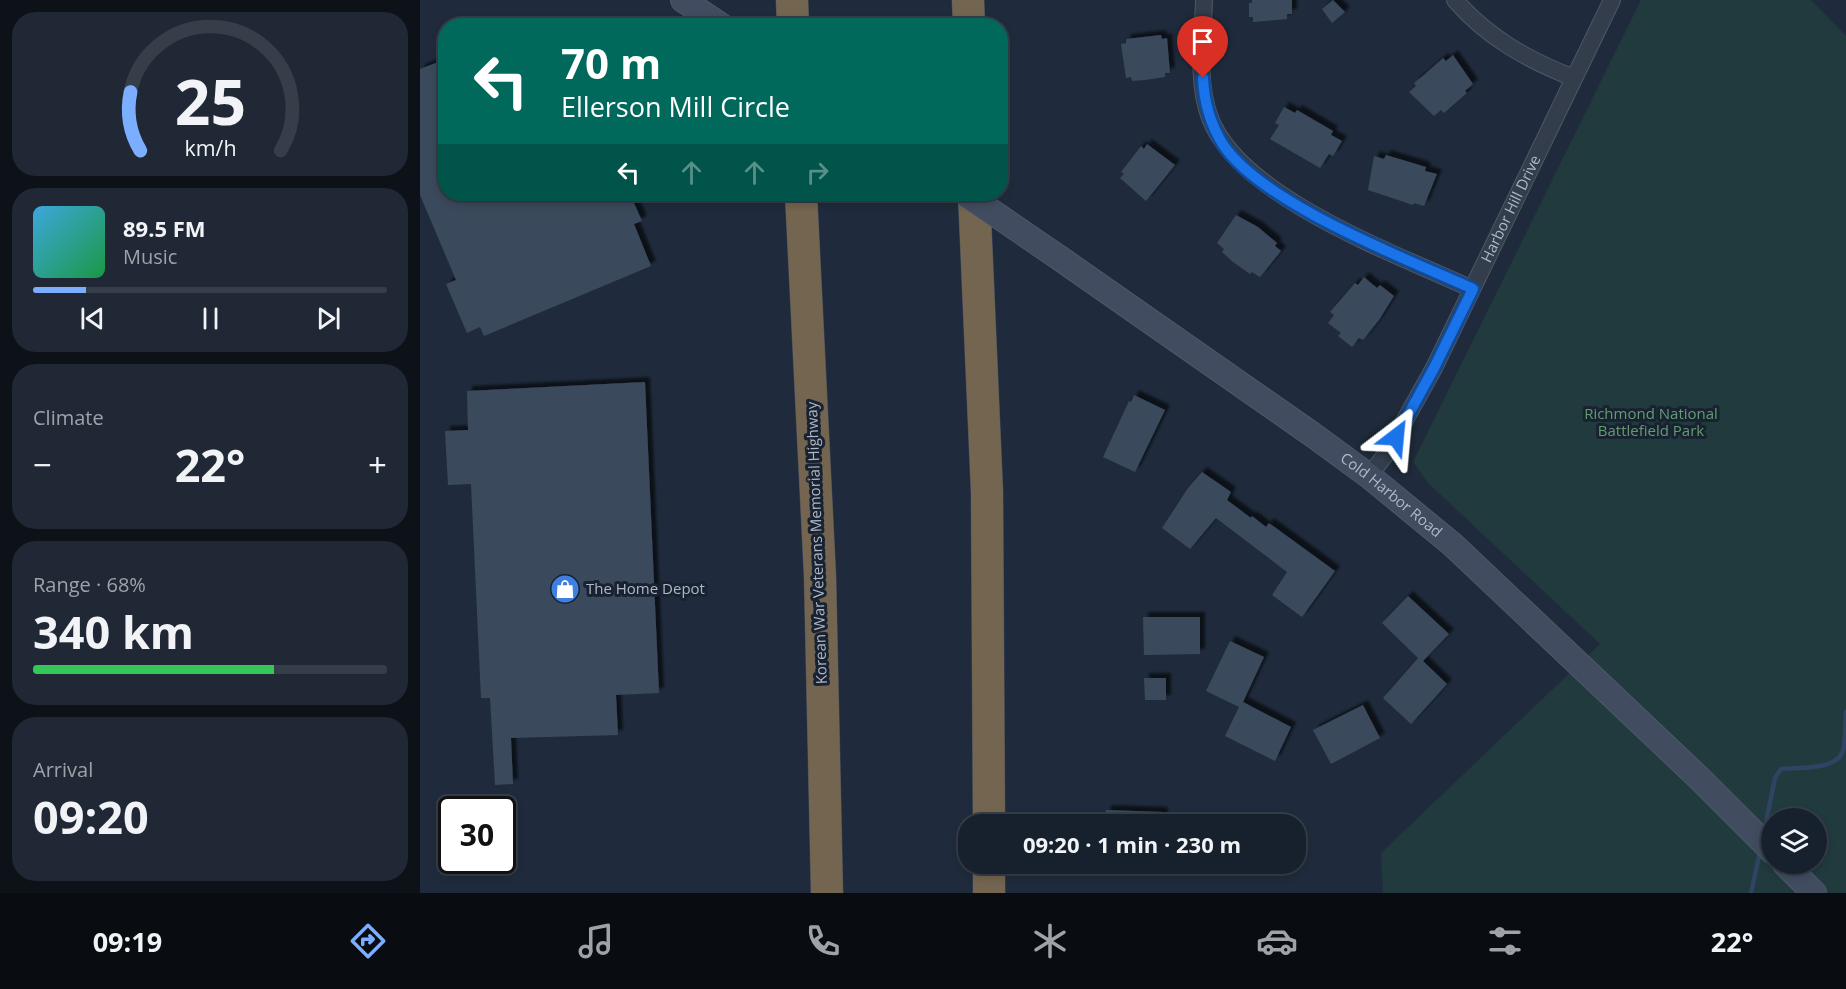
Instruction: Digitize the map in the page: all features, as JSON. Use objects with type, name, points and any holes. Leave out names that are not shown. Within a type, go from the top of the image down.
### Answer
[{"type":"highway","points":[[792,0],[793,18]]},
{"type":"highway","points":[[968,0],[969,18]]},
{"type":"highway","name":"Korean War Veterans Memorial Highway","points":[[801,201],[820,576],[827,893]]},
{"type":"highway","points":[[974,201],[987,492],[989,814]]},
{"type":"highway","points":[[989,874],[989,893]]},
{"type":"main road","points":[[683,0],[711,18]]},
{"type":"main road","name":"Cold Harbor Road","points":[[976,201],[1290,418],[1369,476],[1472,561],[1761,840]]},
{"type":"main road","points":[[1795,874],[1812,892]]},
{"type":"street","points":[[1204,0],[1202,60],[1204,96],[1210,118],[1223,144],[1235,158],[1292,203],[1473,289]]},
{"type":"street","points":[[1455,0],[1479,25],[1514,50],[1574,78]]},
{"type":"street","name":"Harbor Hill Drive","points":[[1369,476],[1386,454],[1429,377],[1612,0]]},
{"type":"green space","name":"Richmond National Battlefield Park","points":[[1641,0],[1811,0],[1846,36],[1846,893],[1383,893],[1381,853],[1600,644],[1428,483],[1413,462]]},
{"type":"building","points":[[1252,0],[1292,0],[1292,14],[1287,14],[1287,19],[1253,22],[1253,17],[1249,17],[1249,3],[1252,3]]},
{"type":"building","points":[[1333,0],[1345,12],[1332,23],[1322,9]]},
{"type":"building","points":[[1161,35],[1162,39],[1167,38],[1170,73],[1165,73],[1165,77],[1145,80],[1132,81],[1131,77],[1126,78],[1121,44],[1126,43],[1126,39]]},
{"type":"building","points":[[1453,55],[1473,84],[1465,91],[1467,93],[1444,113],[1441,110],[1434,116],[1409,92],[1416,86],[1414,83],[1443,58],[1446,61]]},
{"type":"building","points":[[438,62],[438,201],[633,201],[642,221],[634,224],[651,266],[484,336],[480,327],[467,333],[446,284],[456,280],[420,195],[420,69]]},
{"type":"building","points":[[1284,107],[1295,113],[1297,110],[1333,131],[1331,135],[1342,141],[1333,156],[1329,154],[1320,168],[1270,139],[1279,125],[1275,123]]},
{"type":"building","points":[[1147,144],[1175,165],[1146,201],[1120,178],[1124,174],[1121,172],[1141,146],[1144,149]]},
{"type":"building","points":[[1386,155],[1426,167],[1425,171],[1437,174],[1424,206],[1414,203],[1413,205],[1368,190],[1374,156],[1384,159]]},
{"type":"building","points":[[1236,215],[1258,227],[1277,243],[1275,246],[1281,251],[1260,277],[1252,272],[1250,274],[1233,262],[1222,252],[1224,249],[1217,243]]},
{"type":"building","points":[[1364,277],[1377,288],[1380,285],[1394,296],[1363,340],[1359,338],[1352,347],[1338,336],[1341,333],[1328,323],[1334,315],[1330,312],[1355,283],[1358,285]]},
{"type":"building","name":"The Home Depot","points":[[645,382],[659,693],[616,695],[618,735],[511,738],[513,784],[495,785],[490,698],[481,698],[471,484],[448,485],[445,431],[468,430],[467,391]]},
{"type":"building","points":[[1134,395],[1165,410],[1135,472],[1103,457]]},
{"type":"building","points":[[1202,472],[1231,492],[1227,500],[1251,518],[1252,516],[1266,527],[1269,523],[1335,571],[1302,617],[1272,595],[1287,572],[1216,518],[1190,549],[1162,528],[1188,488]]},
{"type":"building","points":[[1408,596],[1449,634],[1423,661],[1447,684],[1411,724],[1383,698],[1418,658],[1382,623]]},
{"type":"building","points":[[1143,617],[1200,617],[1200,654],[1144,655]]},
{"type":"building","points":[[1230,641],[1264,657],[1243,702],[1291,727],[1275,761],[1225,736],[1239,707],[1206,691]]},
{"type":"building","points":[[1144,678],[1166,678],[1166,700],[1145,700]]},
{"type":"building","points":[[1363,705],[1380,738],[1331,764],[1313,730]]},
{"type":"building","points":[[1106,810],[1163,812],[1163,814],[1106,814]]},
{"type":"waterway","points":[[1769,808],[1775,778],[1781,769],[1816,767],[1833,762],[1839,757],[1844,747],[1846,712]]},
{"type":"waterway","points":[[1751,893],[1760,852]]},
{"type":"place","name":"The Home Depot","points":[[565,589]]},
{"type":"route","points":[[1203,78],[1204,96],[1210,118],[1223,144],[1248,171],[1292,203],[1473,289],[1434,368],[1396,437]]}]
